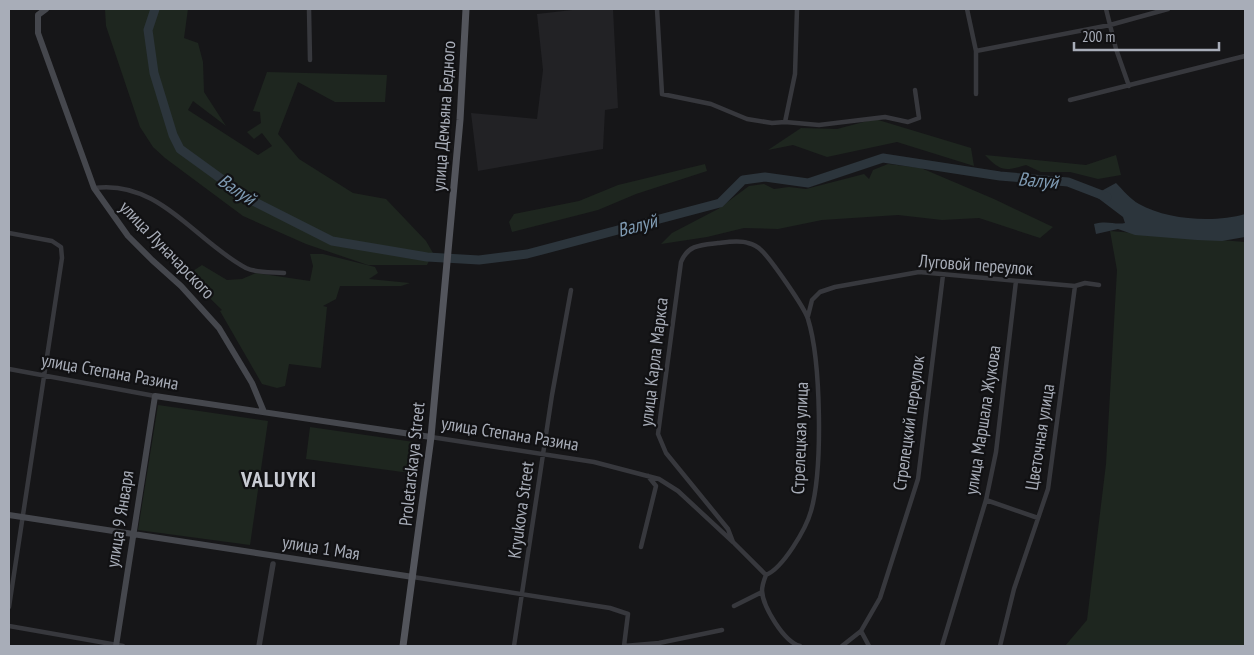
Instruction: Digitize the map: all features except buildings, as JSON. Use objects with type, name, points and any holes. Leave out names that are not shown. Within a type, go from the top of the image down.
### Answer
[{"type":"main road","name":"улица Луначарского","points":[[46,9],[37,12],[38,33],[94,188],[128,236],[181,286],[219,328],[252,383],[264,412]]},
{"type":"main road","name":"улица Демьяна Бедного","points":[[445,285],[460,120],[466,9]]},
{"type":"main road","name":"Proletarskaya Street","points":[[402,646],[431,437],[445,285]]},
{"type":"main road","name":"улица Степана Разина","points":[[155,396],[431,437]]},
{"type":"main road","name":"улица 9 Января","points":[[118,646],[132,534],[155,396]]},
{"type":"main road","name":"улица 1 Мая","points":[[9,515],[413,577]]},
{"type":"street","points":[[309,9],[310,60]]},
{"type":"street","points":[[657,9],[662,94],[711,104],[747,119],[772,123],[785,122],[819,125],[885,117],[908,122],[915,121],[919,118],[916,90]]},
{"type":"street","points":[[785,122],[795,74],[797,9]]},
{"type":"street","points":[[967,9],[976,51],[976,94]]},
{"type":"street","points":[[1106,9],[1129,86]]},
{"type":"street","points":[[976,51],[1110,25],[1168,9]]},
{"type":"street","points":[[1070,100],[1245,56]]},
{"type":"street","points":[[94,188],[104,187],[129,191],[162,204],[247,269],[284,272]]},
{"type":"street","points":[[9,233],[52,241],[62,247],[62,258],[24,518],[9,607]]},
{"type":"street","name":"улица Карла Маркса","points":[[733,542],[728,529],[666,453],[658,434],[681,262],[685,252],[695,246],[723,242],[748,242],[760,248],[808,316]]},
{"type":"street","name":"Луговой переулок","points":[[808,316],[812,300],[820,292],[835,287],[919,272],[1075,286],[1085,283],[1099,285]]},
{"type":"street","name":"Стрелецкий переулок","points":[[842,646],[861,631],[880,598],[918,479],[943,275]]},
{"type":"street","name":"улица Маршала Жукова","points":[[942,646],[986,500],[996,452],[1016,281]]},
{"type":"street","name":"Цветочная улица","points":[[1000,646],[1014,589],[1048,490],[1075,286]]},
{"type":"street","name":"Kryukova Street","points":[[514,646],[571,290]]},
{"type":"street","name":"Стрелецкая улица","points":[[766,575],[779,567],[795,542],[811,513],[816,485],[818,412],[814,349],[808,316]]},
{"type":"street","name":"улица Степана Разина","points":[[9,369],[155,396]]},
{"type":"street","name":"улица Степана Разина","points":[[431,437],[543,456],[594,462],[648,475],[678,491],[766,575]]},
{"type":"street","points":[[641,547],[656,486],[648,475]]},
{"type":"street","points":[[986,500],[1038,518]]},
{"type":"street","points":[[259,646],[273,564]]},
{"type":"street","points":[[766,575],[762,592],[766,606],[788,640],[800,646]]},
{"type":"street","name":"улица 1 Мая","points":[[413,577],[523,596],[610,608],[628,614],[624,646]]},
{"type":"street","points":[[734,606],[762,592]]},
{"type":"street","points":[[9,626],[118,646]]},
{"type":"street","points":[[624,646],[659,643],[722,630]]},
{"type":"street","points":[[861,631],[869,646]]},
{"type":"shaded area","points":[[105,9],[188,9],[184,38],[198,43],[203,62],[204,92],[226,126],[193,101],[188,110],[258,155],[272,146],[262,133],[254,139],[247,132],[261,123],[260,112],[253,111],[267,72],[387,75],[385,102],[335,102],[298,82],[278,134],[299,159],[353,193],[386,199],[426,241],[433,253],[427,265],[368,265],[306,244],[243,216],[165,158],[153,147],[140,127],[106,26]]},
{"type":"shaded area","points":[[581,9],[613,9],[618,108],[605,110],[603,149],[478,171],[471,113],[537,119],[543,70],[537,14]]},
{"type":"shaded area","points":[[875,119],[971,148],[974,166],[897,142],[827,157],[793,145],[768,150],[801,128],[837,129]]},
{"type":"shaded area","points":[[985,155],[1086,165],[1116,155],[1121,175],[1098,179],[1070,172],[1041,172],[1026,165],[1004,169],[995,165]]},
{"type":"shaded area","points":[[705,164],[707,171],[636,194],[598,210],[512,232],[509,222],[514,214],[579,201],[618,185]]},
{"type":"shaded area","points":[[888,164],[921,168],[1053,227],[1040,238],[979,218],[942,220],[898,215],[822,220],[778,229],[744,228],[707,237],[661,244],[672,233],[718,209],[749,186],[764,184],[774,189],[789,187],[806,189],[864,174],[869,179],[873,170]]},
{"type":"shaded area","points":[[1116,183],[1136,202],[1163,214],[1206,219],[1245,214],[1245,237],[1222,241],[1197,240],[1135,235],[1118,229],[1096,234],[1094,224],[1103,222],[1125,223],[1123,217],[1094,195]]},
{"type":"shaded area","points":[[1110,231],[1245,242],[1245,646],[1065,646],[1087,620],[1106,464],[1117,270]]},
{"type":"shaded area","points":[[310,254],[323,254],[375,267],[378,273],[369,279],[410,283],[401,286],[340,286],[336,299],[323,306],[327,307],[321,368],[289,364],[285,386],[277,388],[262,384],[220,311],[222,310],[179,268],[182,265],[193,271],[202,265],[227,280],[242,279],[256,273],[310,281],[313,266]]},
{"type":"shaded area","points":[[158,405],[268,421],[250,545],[138,530]]},
{"type":"shaded area","points":[[310,427],[414,442],[410,473],[306,459]]},
{"type":"waterway","name":"Валуй","points":[[155,9],[148,30],[154,73],[173,135],[180,149],[249,199],[332,241],[427,257],[479,260],[527,254],[720,203],[743,180],[765,177],[808,183],[883,158],[1000,176],[1068,182],[1107,197]]},
{"type":"district","name":"VALUYKI","points":[[279,479]]}]
